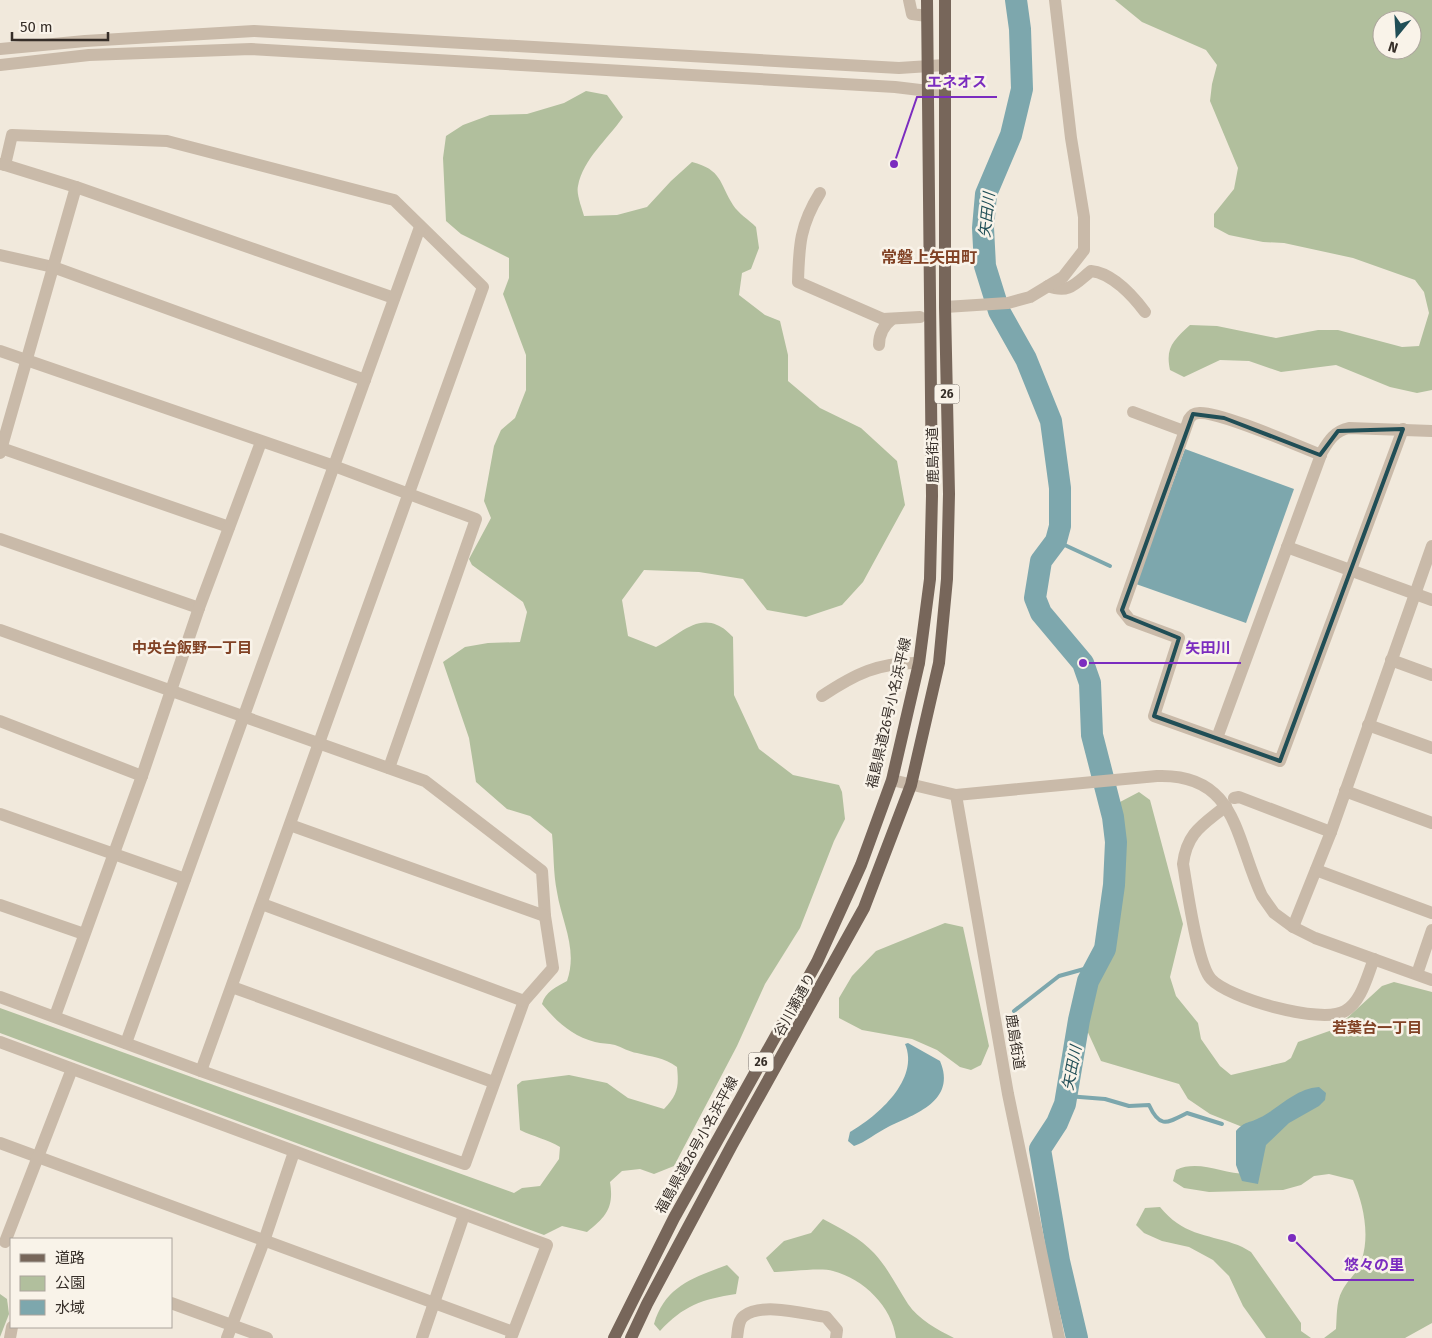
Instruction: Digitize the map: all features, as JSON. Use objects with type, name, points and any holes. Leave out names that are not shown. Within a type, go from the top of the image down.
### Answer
[{"type":"main road","name":"福島県道26号小名浜平線","points":[[614,1338],[674,1218],[821,954],[861,865],[892,780],[919,663],[930,579],[932,496],[927,0]]},
{"type":"main road","name":"鹿島街道","points":[[911,785],[940,663],[947,579],[949,494],[945,307],[945,0]]},
{"type":"main road","name":"谷川瀬通り","points":[[631,1338],[647,1304],[718,1171],[864,908],[911,785]]},
{"type":"street","points":[[908,0],[912,14],[927,16]]},
{"type":"street","points":[[945,307],[1008,303],[1030,297],[1063,277],[1084,250],[1084,217],[1071,138],[1055,0]]},
{"type":"street","points":[[0,49],[85,41],[254,31],[889,68],[945,65]]},
{"type":"street","points":[[0,65],[89,55],[251,49],[895,87],[945,93]]},
{"type":"street","points":[[201,1071],[483,287],[394,200],[167,141],[12,135],[2,165],[76,187],[394,298]]},
{"type":"street","points":[[76,187],[1,450],[229,527]]},
{"type":"street","points":[[820,193],[804,222],[800,238],[798,282],[887,320]]},
{"type":"street","points":[[126,1043],[420,227]]},
{"type":"street","points":[[0,255],[53,268],[364,380]]},
{"type":"street","points":[[794,278],[799,262]]},
{"type":"street","points":[[1048,286],[1060,290],[1072,287],[1091,271],[1096,272],[1115,282],[1137,301],[1145,312]]},
{"type":"street","points":[[808,296],[829,296]]},
{"type":"street","points":[[863,320],[878,322],[920,317]]},
{"type":"street","points":[[879,345],[880,334],[887,320]]},
{"type":"street","points":[[0,352],[27,359],[334,466],[476,519],[390,768]]},
{"type":"street","points":[[1133,412],[1184,431]]},
{"type":"street","points":[[1321,455],[1224,418],[1200,413],[1193,414],[1184,431],[1122,610],[1130,620],[1179,638],[1154,716],[1280,761],[1403,430]]},
{"type":"street","points":[[1217,738],[1321,455],[1328,441],[1338,431],[1349,428],[1432,430]]},
{"type":"street","points":[[55,1016],[142,776],[199,608],[261,442]]},
{"type":"street","points":[[0,539],[199,608]]},
{"type":"street","points":[[1293,927],[1331,832],[1432,546]]},
{"type":"street","points":[[1287,547],[1432,600]]},
{"type":"street","points":[[0,630],[425,781],[542,871],[545,916],[553,968],[524,1000],[465,1164],[201,1071],[0,997]]},
{"type":"street","points":[[1392,660],[1432,675]]},
{"type":"street","points":[[822,696],[864,670],[885,665],[919,663]]},
{"type":"street","points":[[0,721],[142,776]]},
{"type":"street","points":[[1368,725],[1432,748]]},
{"type":"street","points":[[892,780],[956,795],[1168,776],[1195,782],[1210,788],[1230,802],[1256,884],[1266,903],[1284,922],[1315,938],[1432,980]]},
{"type":"street","points":[[1345,791],[1432,823]]},
{"type":"street","name":"鹿島街道","points":[[956,795],[1008,1094],[1059,1338]]},
{"type":"street","points":[[1331,832],[1239,797],[1230,802],[1190,835],[1184,850],[1183,864],[1201,954],[1211,979],[1224,988],[1292,1013],[1329,1016],[1344,1012],[1355,1003],[1374,959]]},
{"type":"street","points":[[0,814],[185,880]]},
{"type":"street","points":[[290,825],[545,916]]},
{"type":"street","points":[[1316,870],[1432,913]]},
{"type":"street","points":[[262,904],[524,1000]]},
{"type":"street","points":[[0,905],[84,934]]},
{"type":"street","points":[[1417,974],[1432,930]]},
{"type":"street","points":[[232,987],[493,1082]]},
{"type":"street","points":[[0,1042],[546,1245],[512,1335],[434,1302],[0,1143]]},
{"type":"street","points":[[5,1242],[72,1069]]},
{"type":"street","points":[[228,1338],[294,1152]]},
{"type":"street","points":[[422,1338],[464,1215]]},
{"type":"street","points":[[172,1304],[267,1338]]},
{"type":"street","points":[[738,1338],[740,1320],[744,1315],[770,1309],[826,1317],[837,1330],[836,1338]]},
{"type":"highlighted area","points":[[1193,414],[1224,418],[1320,455],[1338,431],[1403,429],[1280,761],[1154,716],[1179,638],[1125,616],[1122,610],[1125,597]]},
{"type":"green space","points":[[1115,0],[1432,0],[1432,390],[1417,393],[1390,387],[1336,365],[1281,372],[1249,361],[1220,360],[1184,377],[1170,370],[1169,355],[1172,344],[1190,325],[1217,326],[1276,338],[1318,330],[1338,330],[1402,347],[1419,346],[1429,313],[1424,292],[1415,280],[1353,258],[1284,243],[1263,242],[1229,235],[1214,227],[1214,214],[1234,189],[1238,168],[1210,101],[1217,65],[1206,50],[1142,22]]},
{"type":"green space","points":[[586,91],[607,95],[623,117],[590,158],[581,176],[578,193],[584,216],[617,215],[647,207],[692,162],[702,165],[714,173],[722,183],[735,208],[756,227],[759,248],[751,269],[742,273],[739,295],[765,315],[780,321],[788,355],[788,381],[820,408],[861,428],[897,461],[905,505],[863,582],[842,605],[806,617],[767,610],[743,579],[699,572],[644,570],[622,600],[628,636],[656,647],[685,629],[701,623],[717,625],[731,635],[733,637],[734,695],[759,749],[793,775],[839,785],[842,792],[845,819],[834,841],[800,928],[765,984],[737,1046],[674,1166],[654,1174],[640,1169],[622,1171],[610,1182],[611,1198],[608,1210],[600,1221],[587,1232],[562,1226],[544,1235],[0,1033],[0,1008],[514,1193],[522,1188],[540,1186],[559,1159],[560,1147],[520,1130],[517,1085],[522,1081],[569,1075],[607,1083],[628,1098],[664,1109],[675,1095],[678,1080],[677,1067],[662,1059],[631,1052],[615,1045],[595,1042],[579,1036],[553,1017],[542,1004],[548,993],[567,981],[571,958],[556,885],[552,834],[530,816],[507,809],[476,782],[469,738],[443,662],[465,647],[488,643],[520,642],[527,612],[523,602],[472,565],[469,559],[491,518],[484,501],[494,446],[501,430],[515,418],[526,390],[526,355],[503,294],[509,278],[509,258],[461,234],[446,221],[443,158],[446,136],[463,125],[490,115],[527,114],[564,103]]},
{"type":"green space","points":[[1139,792],[1150,800],[1183,924],[1170,977],[1176,996],[1198,1023],[1201,1039],[1220,1066],[1231,1075],[1285,1062],[1291,1058],[1298,1042],[1335,1029],[1382,986],[1394,982],[1432,992],[1432,1323],[1405,1338],[1324,1338],[1336,1329],[1340,1295],[1358,1268],[1364,1249],[1364,1218],[1360,1198],[1353,1180],[1329,1174],[1314,1176],[1301,1185],[1283,1190],[1209,1192],[1184,1188],[1173,1181],[1176,1170],[1185,1167],[1194,1166],[1249,1174],[1250,1130],[1210,1114],[1188,1099],[1179,1084],[1101,1061],[1080,1015],[1078,998],[1109,901],[1112,848],[1120,802]]},
{"type":"green space","points":[[945,923],[963,927],[989,1046],[981,1065],[971,1070],[960,1067],[937,1050],[912,1039],[862,1030],[839,1018],[839,998],[852,976],[876,951]]},
{"type":"green space","points":[[1160,1207],[1173,1220],[1186,1228],[1233,1243],[1251,1252],[1301,1323],[1301,1331],[1311,1338],[1266,1338],[1243,1306],[1229,1276],[1213,1260],[1189,1247],[1162,1241],[1144,1233],[1136,1225],[1145,1208]]},
{"type":"green space","points":[[823,1219],[850,1234],[869,1248],[884,1265],[917,1315],[954,1338],[896,1338],[889,1316],[875,1296],[855,1280],[844,1275],[821,1269],[774,1272],[766,1258],[784,1241],[811,1233]]},
{"type":"green space","points":[[727,1265],[739,1277],[736,1294],[713,1298],[694,1305],[677,1315],[660,1331],[654,1324],[659,1311],[673,1292],[692,1279]]},
{"type":"green space","points":[[0,1294],[7,1299],[9,1314],[0,1337]]},
{"type":"water","points":[[1185,449],[1294,489],[1246,623],[1136,584]]},
{"type":"water","points":[[908,1043],[940,1061],[944,1075],[943,1086],[938,1096],[921,1111],[854,1146],[848,1141],[850,1132],[884,1106],[902,1083],[907,1070],[908,1057],[905,1044]]},
{"type":"water","points":[[1319,1087],[1326,1093],[1325,1100],[1319,1106],[1289,1123],[1266,1145],[1258,1184],[1242,1181],[1236,1165],[1236,1131],[1242,1125],[1267,1114],[1302,1091]]},
{"type":"waterway","name":"矢田川","points":[[1016,0],[1020,29],[1022,89],[1011,135],[986,194],[983,228],[985,266],[999,311],[1026,359],[1051,421],[1060,488],[1060,526],[1056,541],[1041,561],[1035,598],[1041,613],[1083,663],[1090,683],[1092,735],[1113,817],[1116,842],[1114,885],[1105,949],[1088,981],[1079,1020],[1065,1104],[1057,1123],[1040,1149],[1059,1261],[1077,1338]]},
{"type":"waterway","points":[[1056,541],[1110,566]]},
{"type":"waterway","points":[[1014,1011],[1059,976],[1095,966]]},
{"type":"waterway","points":[[1067,1096],[1105,1099],[1129,1106],[1149,1105],[1157,1118],[1165,1122],[1187,1113],[1222,1124]]},
{"type":"place","name":"エネオス","points":[[894,164]]},
{"type":"place","name":"矢田川","points":[[1083,663]]},
{"type":"place","name":"悠々の里","points":[[1292,1238]]},
{"type":"district","name":"常磐上矢田町","points":[[929,257]]},
{"type":"district","name":"中央台飯野一丁目","points":[[192,648]]},
{"type":"district","name":"若葉台一丁目","points":[[1377,1028]]}]
